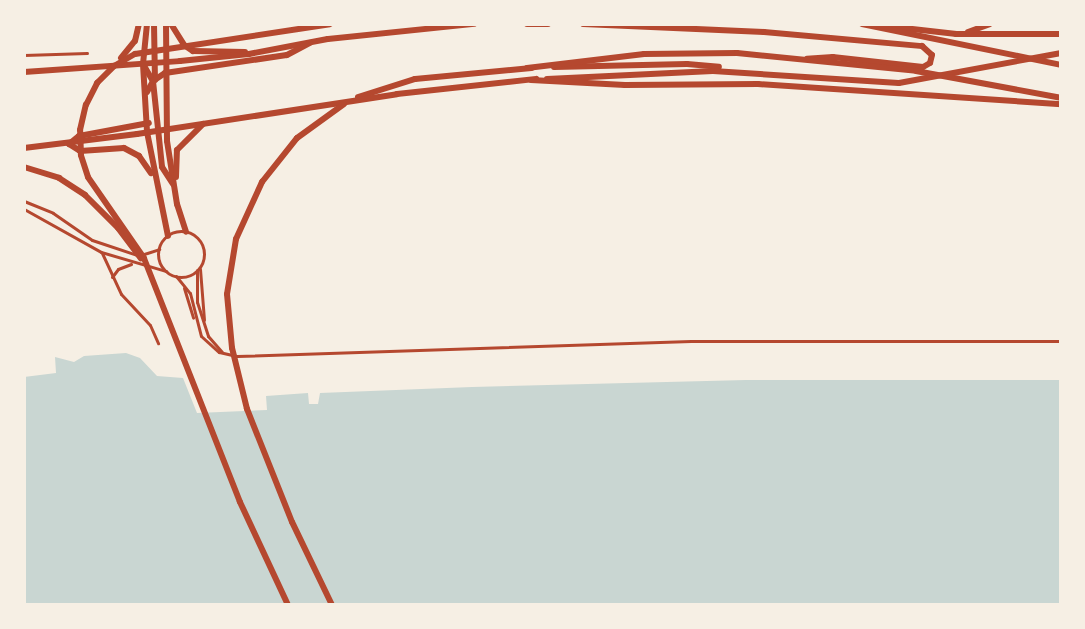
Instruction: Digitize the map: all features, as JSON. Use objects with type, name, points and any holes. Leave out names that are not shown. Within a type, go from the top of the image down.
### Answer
[{"type":"main road","points":[[108,66],[130,50],[139,24]]},
{"type":"main road","points":[[147,24],[143,64],[147,129],[154,178],[166,216],[168,236]]},
{"type":"main road","points":[[154,24],[157,131],[164,171],[173,184]]},
{"type":"main road","points":[[169,24],[184,45],[193,51],[249,54]]},
{"type":"main road","points":[[169,24],[165,62],[167,129],[173,184],[186,232]]},
{"type":"main road","points":[[288,605],[228,474],[151,275],[135,241],[85,170],[79,138],[89,97],[108,71],[135,54],[330,24]]},
{"type":"main road","points":[[24,72],[249,54],[312,41],[474,24]]},
{"type":"main road","points":[[527,24],[548,24]]},
{"type":"main road","points":[[583,24],[764,32],[922,46],[932,55],[930,63],[923,67],[840,57],[807,59]]},
{"type":"main road","points":[[862,24],[1061,65]]},
{"type":"main road","points":[[873,24],[956,34],[1061,34]]},
{"type":"main road","points":[[956,34],[984,29],[990,24]]},
{"type":"main road","points":[[145,98],[154,80],[165,73],[287,55],[312,41]]},
{"type":"main road","points":[[332,605],[292,522],[247,409],[232,348],[227,294],[240,228],[262,182],[289,146],[314,123],[348,102],[387,86],[427,77],[597,58],[691,52],[807,59],[916,71],[1061,98]]},
{"type":"main road","points":[[527,68],[697,64],[871,83],[912,82],[1021,57],[1061,53]]},
{"type":"main road","points":[[143,64],[154,80]]},
{"type":"main road","points":[[24,148],[69,144],[147,129],[157,131],[421,90],[531,80],[739,71]]},
{"type":"main road","points":[[531,80],[601,84],[758,84],[1061,104]]},
{"type":"main road","points":[[147,129],[166,97]]},
{"type":"main road","points":[[157,115],[167,129]]},
{"type":"main road","points":[[173,184],[177,150],[204,123]]},
{"type":"main road","points":[[69,144],[80,151],[113,146],[130,150],[154,178]]},
{"type":"main road","points":[[24,167],[59,178],[85,195],[118,228],[151,275]]},
{"type":"street","points":[[24,55],[87,53]]},
{"type":"street","points":[[24,201],[111,248],[138,255],[159,249],[168,236],[186,232],[202,246],[195,293],[212,341],[225,354]]},
{"type":"street","points":[[24,209],[101,252],[176,276],[184,284],[195,320],[209,345],[225,354],[705,340],[1061,341]]},
{"type":"street","points":[[159,249],[160,261],[166,271]]},
{"type":"street","points":[[101,252],[127,303],[150,325],[158,343]]},
{"type":"street","points":[[112,277],[122,266],[138,264]]},
{"type":"street","points":[[176,276],[198,269]]},
{"type":"shaded area","points":[[126,353],[140,358],[157,376],[183,378],[197,413],[267,410],[266,396],[308,393],[309,404],[318,404],[320,393],[472,387],[746,380],[1061,380],[1061,605],[24,605],[24,377],[56,373],[55,357],[74,362],[84,356]]}]
